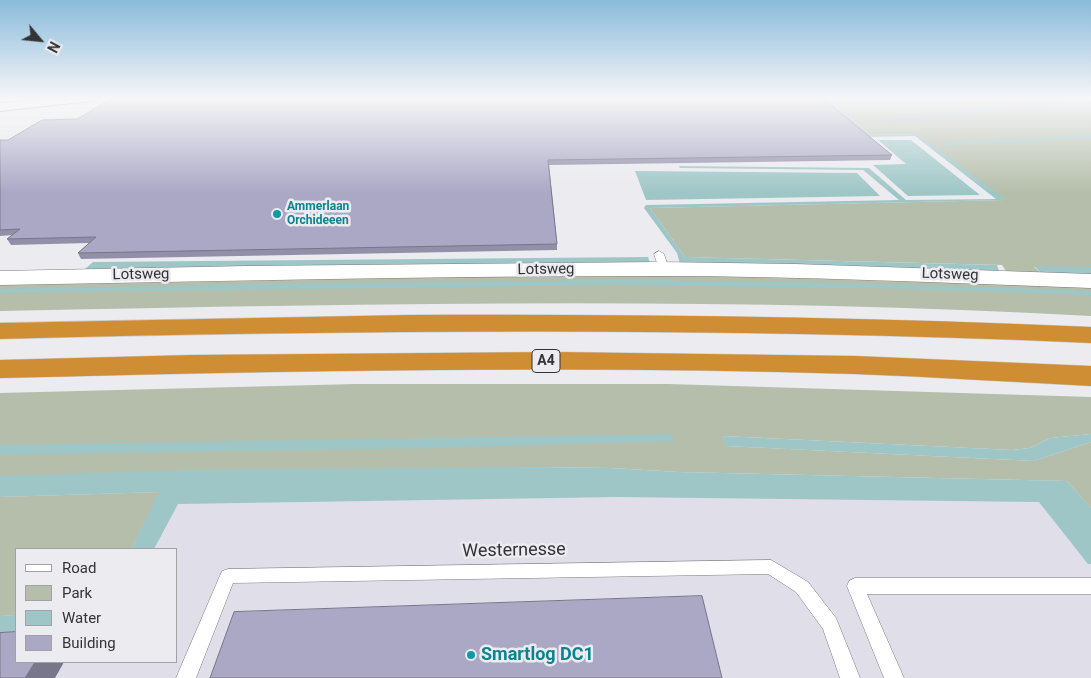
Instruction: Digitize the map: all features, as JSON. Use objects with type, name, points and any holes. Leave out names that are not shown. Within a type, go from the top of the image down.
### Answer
[{"type":"highway","points":[[0,331],[227,325],[699,323],[1091,335]]},
{"type":"highway","name":"A4","points":[[0,369],[192,364],[555,361],[855,365],[1091,376]]},
{"type":"street","name":"Lotsweg","points":[[0,278],[662,262],[805,271],[1091,281]]},
{"type":"lane","name":"Westernesse","points":[[186,678],[228,576],[771,567],[802,587],[830,624],[850,678]]},
{"type":"lane","points":[[894,678],[855,586],[1091,586]]},
{"type":"shaded area","points":[[1091,488],[1091,678],[0,678],[0,489]]},
{"type":"green space","points":[[864,130],[1091,130],[1091,267],[1034,267],[1041,273],[1091,273],[1091,278],[1006,271],[1002,265],[685,257],[650,208],[1005,200],[916,134],[871,135]]},
{"type":"green space","points":[[650,274],[1091,284],[1091,316],[819,306],[546,303],[0,311],[0,283]]},
{"type":"green space","points":[[356,384],[668,384],[1091,397],[1091,434],[1050,438],[1030,448],[1012,450],[723,436],[726,446],[1034,461],[1091,442],[1091,508],[1067,481],[679,472],[611,468],[538,467],[0,487],[0,393]]},
{"type":"green space","points":[[160,492],[132,548],[15,548],[15,615],[0,616],[0,497]]},
{"type":"water","points":[[858,130],[864,130],[871,135],[918,134],[1006,200],[650,208],[685,257],[997,265],[999,271],[680,264],[677,253],[644,208],[646,205],[899,200],[863,170],[680,168],[679,166],[869,168],[906,200],[996,199],[915,136],[867,137]]},
{"type":"water","points":[[878,140],[911,140],[980,195],[908,196],[873,165],[906,164]]},
{"type":"water","points":[[635,171],[857,173],[880,196],[646,200]]},
{"type":"water","points":[[648,257],[650,263],[85,269],[93,262]]},
{"type":"water","points":[[1034,266],[1091,267],[1091,273],[1041,273]]},
{"type":"water","points":[[616,280],[972,287],[1091,291],[1091,295],[865,288],[614,285],[0,293],[0,289]]},
{"type":"water","points":[[672,434],[674,441],[439,448],[0,455],[0,445]]},
{"type":"water","points":[[1091,434],[1091,442],[1034,461],[725,446],[723,436],[1012,450],[1030,448],[1050,438]]},
{"type":"water","points":[[538,467],[1067,481],[1091,508],[1091,564],[1088,564],[1039,502],[618,497],[178,504],[155,548],[131,548],[159,492],[0,497],[0,476],[187,470]]},
{"type":"water","points":[[15,615],[15,638],[0,638],[0,616]]},
{"type":"building","points":[[26,130],[861,130],[892,155],[548,160],[557,244],[78,253],[96,237],[7,239],[20,229],[0,230],[0,140],[8,140]]},
{"type":"building","name":"Smartlog DC1","points":[[702,596],[722,678],[210,678],[234,612]]},
{"type":"building","points":[[15,632],[15,663],[34,663],[25,678],[0,678],[0,633]]},
{"type":"waterway","points":[[946,144],[1091,137]]},
{"type":"place","name":"Ammerlaan Orchideeen","points":[[277,214]]},
{"type":"place","name":"Smartlog DC1","points":[[471,655]]}]
